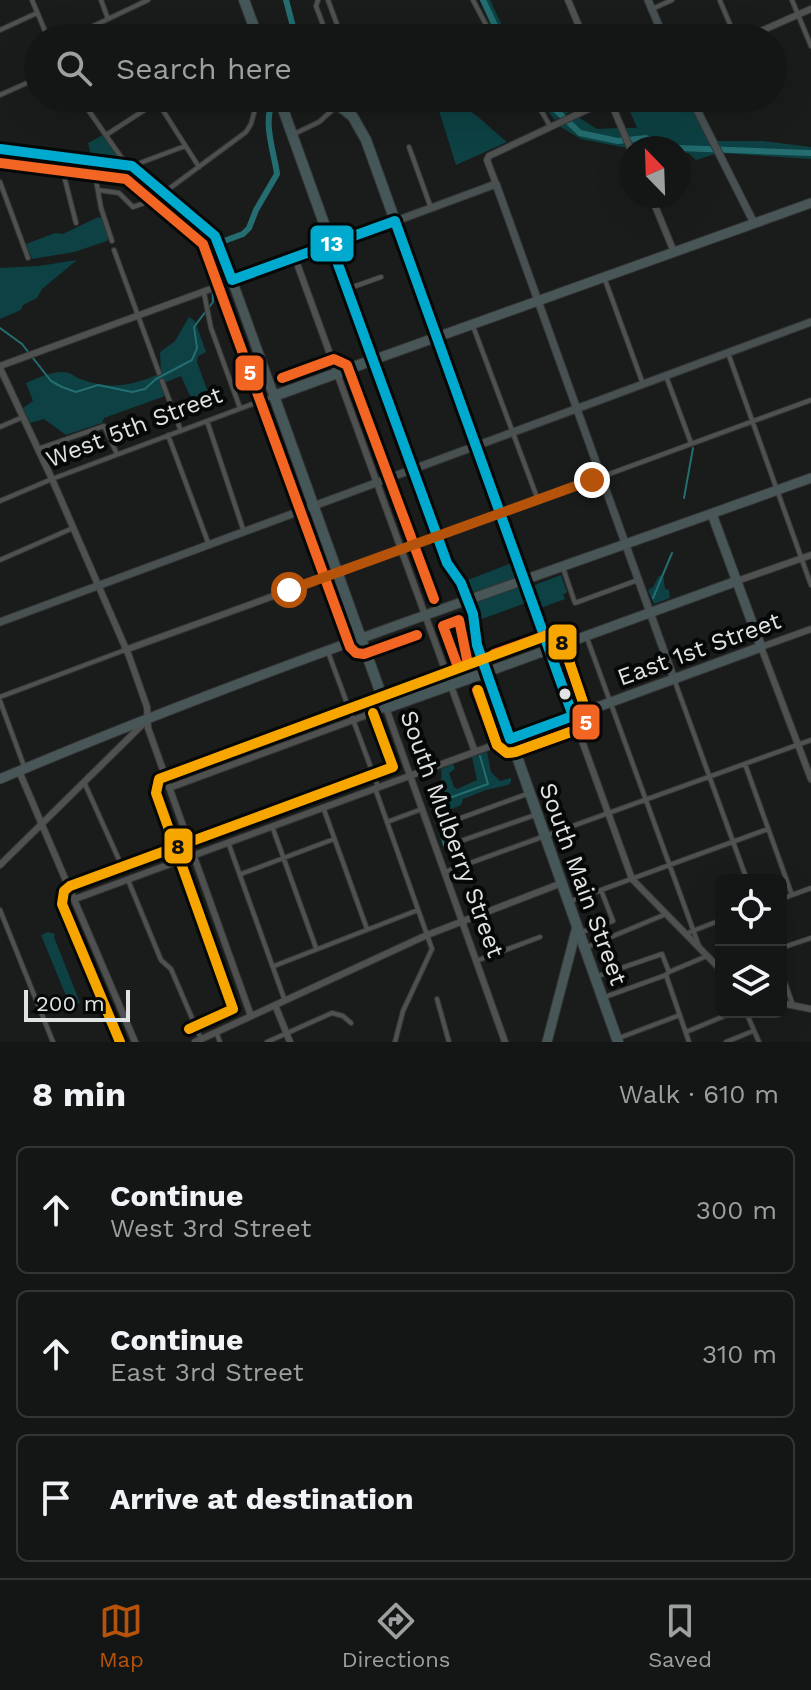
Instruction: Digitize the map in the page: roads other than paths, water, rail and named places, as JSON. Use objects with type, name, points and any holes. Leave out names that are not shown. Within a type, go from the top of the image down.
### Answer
[{"type":"highway","points":[[244,0],[251,24]]},
{"type":"highway","points":[[284,112],[373,360]]},
{"type":"highway","points":[[347,112],[361,130],[395,221],[573,716]]},
{"type":"highway","name":"West 5th Street","points":[[274,396],[373,360]]},
{"type":"highway","name":"South Mulberry Street","points":[[274,396],[386,708]]},
{"type":"highway","points":[[386,708],[487,672]]},
{"type":"highway","name":"South Main Street","points":[[487,672],[618,1040]]},
{"type":"highway","name":"East 1st Street","points":[[510,739],[573,716]]},
{"type":"main road","points":[[648,0],[658,24]]},
{"type":"main road","points":[[698,112],[754,223]]},
{"type":"main road","points":[[0,149],[132,166],[213,233],[274,396]]},
{"type":"main road","points":[[331,245],[496,184],[674,679]]},
{"type":"main road","points":[[373,360],[811,203]]},
{"type":"main road","points":[[1,620],[811,322]]},
{"type":"main road","name":"South Main Street","points":[[373,360],[447,563],[461,583],[468,602],[477,645],[487,672]]},
{"type":"main road","points":[[0,779],[149,718],[511,584],[811,478]]},
{"type":"main road","points":[[712,514],[761,647]]},
{"type":"main road","points":[[487,672],[737,581]]},
{"type":"main road","name":"East 1st Street","points":[[573,716],[761,647]]},
{"type":"main road","points":[[547,1042],[578,930]]},
{"type":"street","points":[[32,0],[42,24]]},
{"type":"street","points":[[101,0],[108,19]]},
{"type":"street","points":[[97,24],[148,0]]},
{"type":"street","points":[[328,0],[337,24]]},
{"type":"street","points":[[473,0],[486,24]]},
{"type":"street","points":[[568,0],[578,24]]},
{"type":"street","points":[[652,9],[672,0]]},
{"type":"street","points":[[792,0],[811,46]]},
{"type":"street","points":[[720,1],[730,24]]},
{"type":"street","points":[[317,3],[324,24]]},
{"type":"street","points":[[777,24],[811,9]]},
{"type":"street","points":[[0,30],[37,13]]},
{"type":"street","points":[[0,95],[24,84]]},
{"type":"street","points":[[90,112],[121,157],[132,166],[185,146]]},
{"type":"street","points":[[106,135],[139,112]]},
{"type":"street","points":[[164,112],[199,167]]},
{"type":"street","points":[[97,190],[119,193],[133,207],[165,194],[248,130],[254,112]]},
{"type":"street","points":[[292,135],[319,122],[327,112]]},
{"type":"street","points":[[542,112],[551,126]]},
{"type":"street","points":[[615,112],[625,136]]},
{"type":"street","points":[[496,184],[488,157],[580,113]]},
{"type":"street","points":[[409,147],[431,208]]},
{"type":"street","points":[[59,156],[76,223]]},
{"type":"street","points":[[93,160],[97,190],[112,241]]},
{"type":"street","points":[[0,182],[28,258]]},
{"type":"street","points":[[656,208],[674,252]]},
{"type":"street","points":[[251,1016],[148,728],[149,718],[125,650],[0,367],[331,245]]},
{"type":"street","points":[[114,250],[159,373]]},
{"type":"street","points":[[295,258],[475,752]]},
{"type":"street","points":[[347,289],[381,277]]},
{"type":"street","points":[[604,277],[643,384]]},
{"type":"street","points":[[210,289],[206,308],[208,317],[240,408]]},
{"type":"street","points":[[473,324],[538,500]]},
{"type":"street","points":[[728,353],[811,585]]},
{"type":"street","points":[[666,376],[691,443]]},
{"type":"street","points":[[162,381],[181,431]]},
{"type":"street","name":"West 5th Street","points":[[0,501],[274,396]]},
{"type":"street","points":[[135,1042],[42,824],[0,699],[125,650],[811,400]]},
{"type":"street","points":[[0,427],[23,417]]},
{"type":"street","points":[[207,421],[244,532]]},
{"type":"street","points":[[38,449],[104,426],[117,454]]},
{"type":"street","points":[[168,435],[209,545]]},
{"type":"street","points":[[0,560],[73,528]]},
{"type":"street","points":[[737,581],[811,555]]},
{"type":"street","points":[[563,568],[575,603],[638,580]]},
{"type":"street","name":"East 1st Street","points":[[761,647],[811,629]]},
{"type":"street","points":[[587,636],[700,949]]},
{"type":"street","points":[[761,647],[811,779]]},
{"type":"street","points":[[328,652],[432,952],[407,1003],[395,1042]]},
{"type":"street","points":[[674,679],[745,874]]},
{"type":"street","points":[[169,788],[386,708]]},
{"type":"street","name":"South Mulberry Street","points":[[386,708],[505,1042]]},
{"type":"street","points":[[573,716],[632,879],[715,964]]},
{"type":"street","points":[[0,865],[149,718]]},
{"type":"street","points":[[75,899],[510,739]]},
{"type":"street","points":[[445,872],[811,740]]},
{"type":"street","points":[[745,764],[792,895]]},
{"type":"street","points":[[84,782],[124,871]]},
{"type":"street","points":[[530,793],[447,823],[450,841],[455,843],[537,814]]},
{"type":"street","points":[[323,807],[367,929]]},
{"type":"street","points":[[387,822],[423,808]]},
{"type":"street","points":[[272,826],[316,948]]},
{"type":"street","points":[[568,902],[768,829]]},
{"type":"street","points":[[241,874],[334,839]]},
{"type":"street","points":[[228,842],[285,1001]]},
{"type":"street","points":[[128,880],[161,960],[171,969],[198,1041],[427,935],[562,883]]},
{"type":"street","points":[[787,897],[811,888]]},
{"type":"street","points":[[578,930],[613,921],[601,890]]},
{"type":"street","points":[[0,910],[53,1042]]},
{"type":"street","points":[[274,966],[418,910]]},
{"type":"street","points":[[584,948],[666,914]]},
{"type":"street","points":[[685,934],[715,922]]},
{"type":"street","points":[[476,961],[540,937]]},
{"type":"street","points":[[787,946],[811,938]]},
{"type":"street","points":[[595,977],[662,954],[689,1042]]},
{"type":"street","points":[[603,998],[707,956]]},
{"type":"street","points":[[787,988],[793,1005]]},
{"type":"street","points":[[437,999],[449,1042]]},
{"type":"street","points":[[787,1004],[811,1009]]},
{"type":"street","points":[[275,1005],[290,1042]]},
{"type":"street","points":[[267,1042],[327,1015],[336,1014],[351,1023]]},
{"type":"street","points":[[618,1040],[680,1015]]},
{"type":"street","points":[[686,1032],[720,1018]]},
{"type":"street","points":[[749,1018],[759,1042]]},
{"type":"street","points":[[726,1042],[754,1030]]},
{"type":"street","points":[[216,1032],[220,1042]]},
{"type":"waterway","points":[[286,0],[292,24]]},
{"type":"waterway","points":[[483,0],[494,24]]},
{"type":"waterway","points":[[224,241],[243,234],[249,228],[277,174],[270,135],[270,112]]},
{"type":"waterway","points":[[558,112],[580,133],[619,141]]},
{"type":"waterway","points":[[691,148],[811,153]]},
{"type":"waterway","points":[[0,328],[22,344],[51,381],[62,387],[76,392],[98,385],[132,392],[145,389],[156,379],[192,360],[197,348],[194,327],[213,302],[211,254],[214,246]]},
{"type":"waterway","points":[[684,498],[693,448]]},
{"type":"waterway","points":[[653,598],[672,553]]},
{"type":"waterway","points":[[444,845],[436,808],[441,801],[488,784],[480,756]]}]
